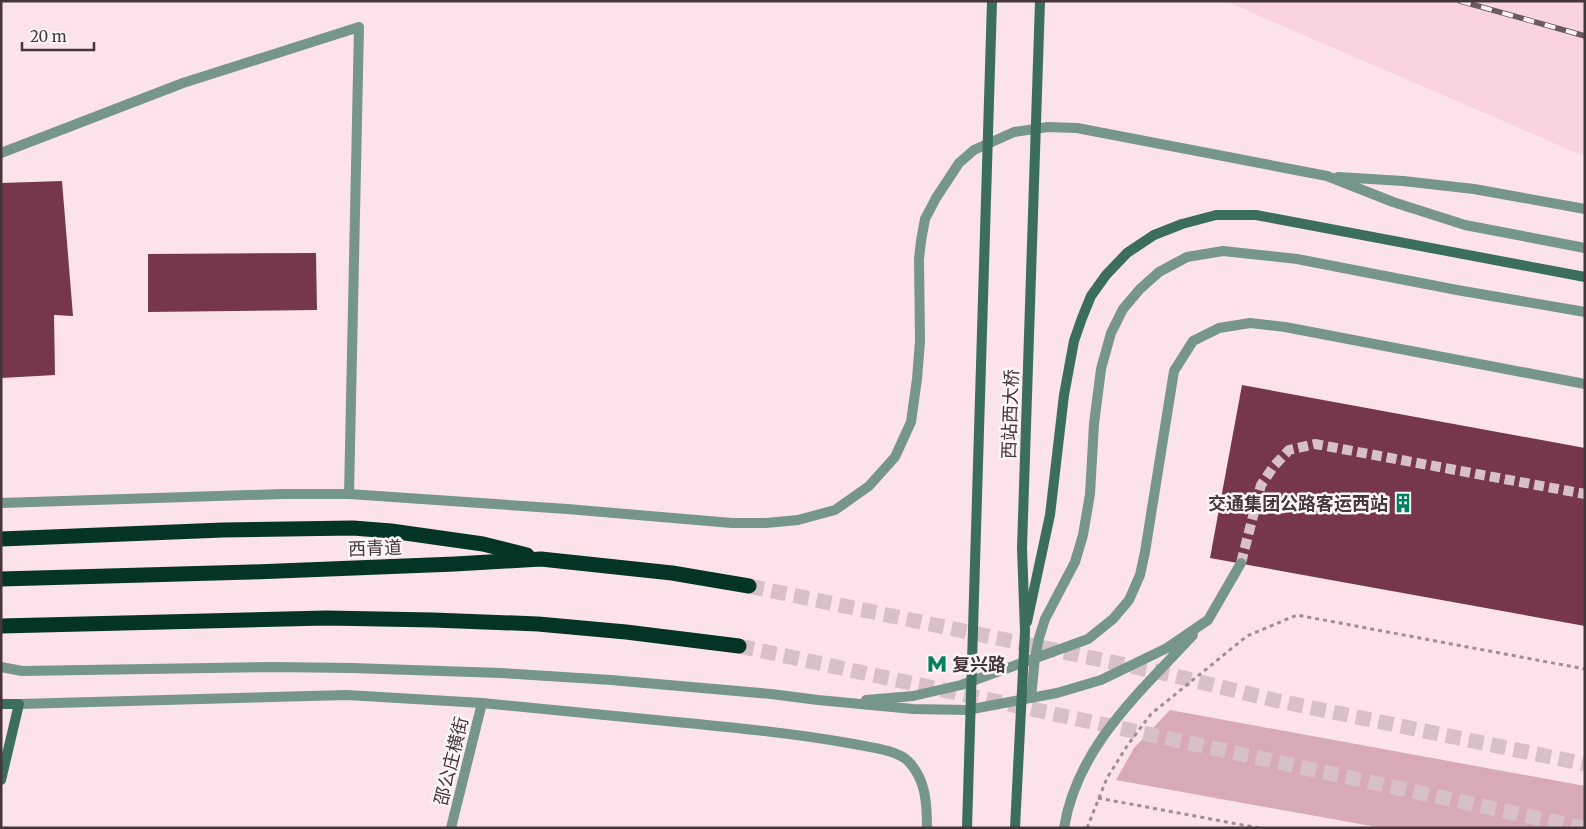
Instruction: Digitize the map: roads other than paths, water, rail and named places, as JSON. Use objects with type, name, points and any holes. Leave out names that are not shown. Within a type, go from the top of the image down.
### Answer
[{"type":"highway","points":[[1,539],[223,530],[353,528],[390,530],[482,544],[541,559]]},
{"type":"highway","name":"西青道","points":[[1,579],[251,572],[541,559],[672,573],[749,586]]},
{"type":"highway","points":[[1,626],[326,618],[433,620],[538,624],[626,632],[739,646]]},
{"type":"main road","name":"西站西大桥","points":[[967,828],[992,1]]},
{"type":"main road","name":"西站西大桥","points":[[1015,828],[1025,630],[1022,548],[1040,1]]},
{"type":"main road","points":[[1025,630],[1050,515],[1064,395],[1074,341],[1091,296],[1106,275],[1127,254],[1154,235],[1182,224],[1216,215],[1256,214],[1585,278]]},
{"type":"main road","points":[[1,704],[19,704],[1,780]]},
{"type":"street","points":[[1,153],[182,83],[360,27],[349,494]]},
{"type":"street","points":[[1,503],[284,494],[349,494],[567,509],[732,523],[766,523],[798,520],[835,510],[869,486],[895,456],[911,422],[920,340],[919,259],[925,219],[959,163],[974,150],[1014,132],[1048,127],[1077,128],[1327,176],[1403,181],[1474,189],[1585,209]]},
{"type":"street","points":[[1327,176],[1392,202],[1465,225],[1585,248]]},
{"type":"street","points":[[1031,698],[1035,657],[1045,619],[1075,562],[1083,535],[1090,494],[1094,424],[1101,369],[1110,333],[1123,310],[1140,289],[1159,272],[1187,257],[1222,251],[1297,259],[1457,290],[1585,312]]},
{"type":"street","points":[[818,700],[874,700],[913,696],[961,685],[1088,639],[1112,618],[1129,600],[1140,575],[1174,371],[1193,341],[1219,328],[1250,323],[1285,327],[1585,384]]},
{"type":"street","points":[[1064,828],[1073,790],[1086,762],[1102,736],[1136,696],[1208,620],[1241,563]]},
{"type":"street","points":[[1,667],[22,671],[272,667],[481,672],[611,680],[913,709],[967,710],[1057,693],[1101,680],[1167,648],[1208,620]]},
{"type":"street","points":[[19,704],[347,694],[482,703],[779,732],[879,749],[896,754],[907,760],[923,785],[927,828]]},
{"type":"street","name":"邵公庄横街","points":[[451,828],[482,703]]},
{"type":"tunnel","points":[[1241,563],[1261,485],[1274,466],[1289,450],[1315,444],[1585,494]]},
{"type":"tunnel","points":[[749,586],[1159,672],[1274,700],[1585,764]]},
{"type":"tunnel","points":[[739,646],[1584,828]]},
{"type":"railway","points":[[1460,1],[1585,36]]},
{"type":"place","name":"交通集团公路客运西站","points":[[1403,503]]},
{"type":"place","name":"复兴路","points":[[937,664]]}]
